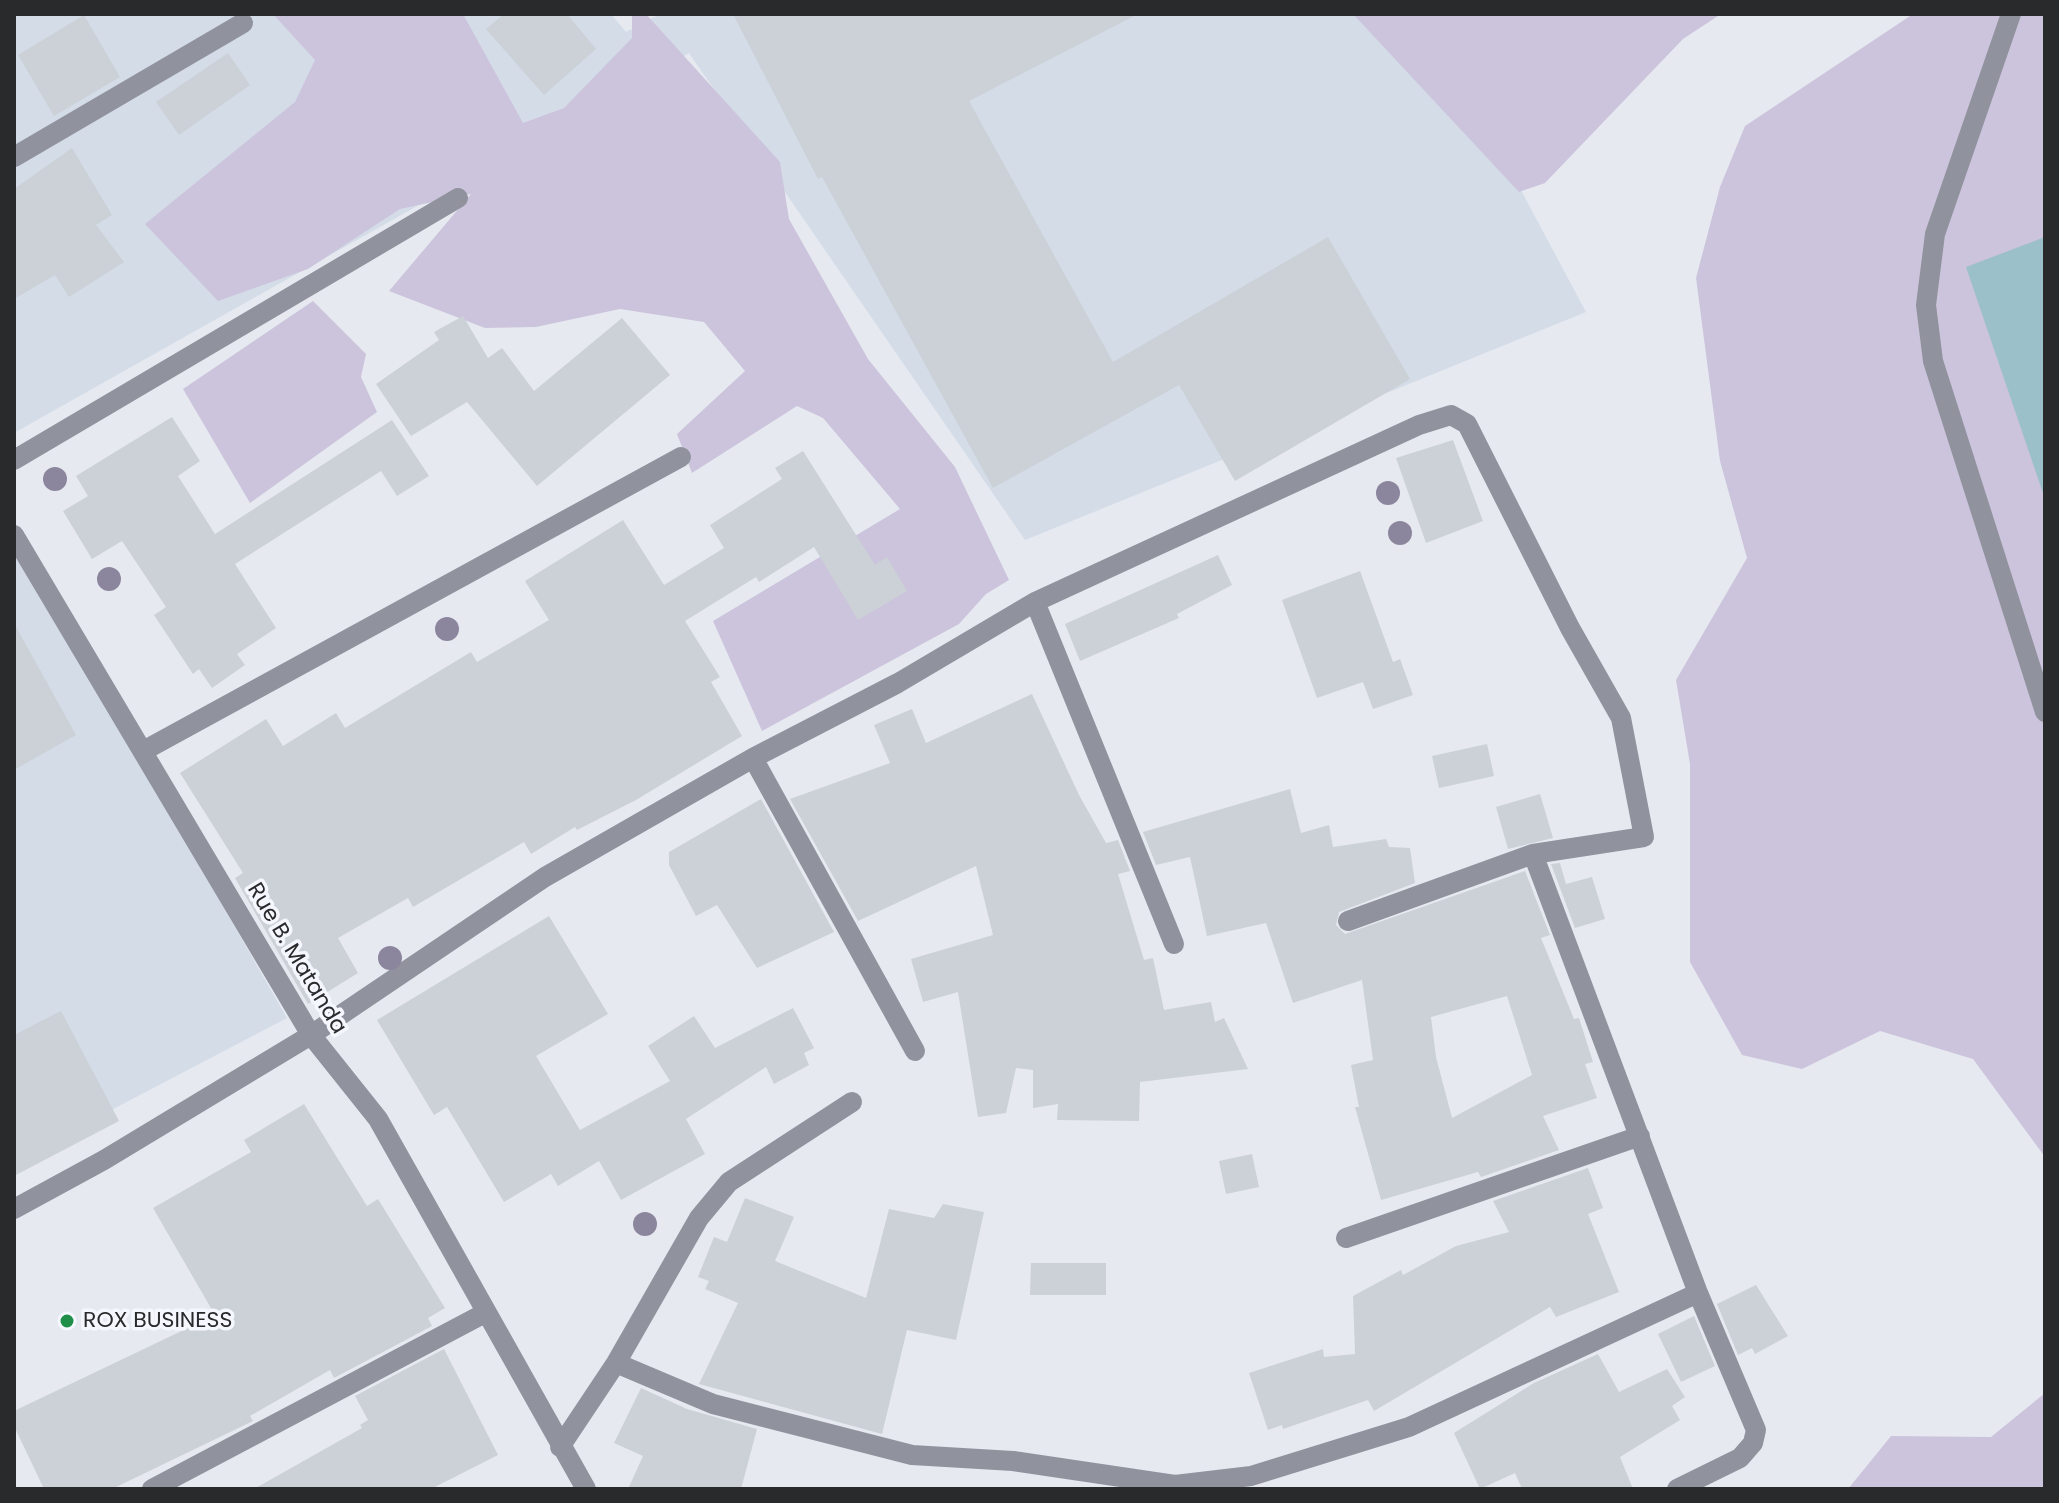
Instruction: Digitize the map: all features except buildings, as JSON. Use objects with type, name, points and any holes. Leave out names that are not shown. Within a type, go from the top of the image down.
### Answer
[{"type":"street","points":[[2011,14],[1935,234],[1926,305],[1933,361],[2045,712]]},
{"type":"street","points":[[14,157],[243,23]]},
{"type":"street","points":[[14,460],[458,198]]},
{"type":"street","points":[[14,1209],[104,1160],[311,1035],[545,877],[753,758],[898,683],[1035,602],[1419,425],[1451,415],[1467,424],[1570,628],[1621,718],[1644,837],[1533,854],[1348,921]]},
{"type":"street","points":[[145,750],[681,457]]},
{"type":"street","name":"Rue B. Matanda","points":[[14,535],[145,750],[311,1035],[378,1119],[586,1489]]},
{"type":"street","points":[[1035,602],[1174,944]]},
{"type":"street","points":[[753,758],[915,1051]]},
{"type":"street","points":[[1533,854],[1698,1293],[1756,1430],[1753,1443],[1740,1458],[1677,1489]]},
{"type":"street","points":[[560,1447],[616,1363],[699,1218],[729,1182],[852,1102]]},
{"type":"street","points":[[1346,1238],[1640,1136]]},
{"type":"street","points":[[616,1363],[713,1404],[912,1455],[1013,1461],[1175,1485],[1251,1476],[1409,1427],[1698,1293]]},
{"type":"street","points":[[152,1489],[485,1313]]},
{"type":"shaded area","points":[[14,14],[611,14],[626,32],[660,14],[1427,14],[1586,312],[1025,540],[689,53],[14,433]]},
{"type":"shaded area","points":[[273,14],[463,14],[523,123],[564,108],[632,38],[632,14],[646,14],[780,162],[789,219],[868,359],[955,467],[1009,580],[986,594],[959,624],[762,731],[713,621],[900,509],[823,418],[797,406],[692,473],[677,434],[745,371],[704,322],[620,309],[536,327],[485,328],[389,291],[471,194],[400,209],[308,269],[218,301],[145,224],[295,102],[315,60]]},
{"type":"shaded area","points":[[1353,14],[1721,14],[1683,39],[1545,183],[1519,192]]},
{"type":"shaded area","points":[[1913,14],[2045,14],[2045,1157],[1973,1059],[1880,1031],[1802,1069],[1742,1055],[1690,962],[1690,764],[1676,680],[1747,558],[1720,461],[1696,278],[1720,187],[1745,126]]},
{"type":"shaded area","points":[[313,301],[366,354],[361,377],[377,412],[250,503],[183,389]]},
{"type":"shaded area","points":[[14,542],[287,1018],[14,1161]]},
{"type":"shaded area","points":[[2045,1393],[2045,1489],[1848,1489],[1891,1436],[1991,1437]]},
{"type":"water","points":[[2045,237],[2045,499],[1966,267]]},
{"type":"place","name":"ROX BUSINESS","points":[[67,1321]]}]
